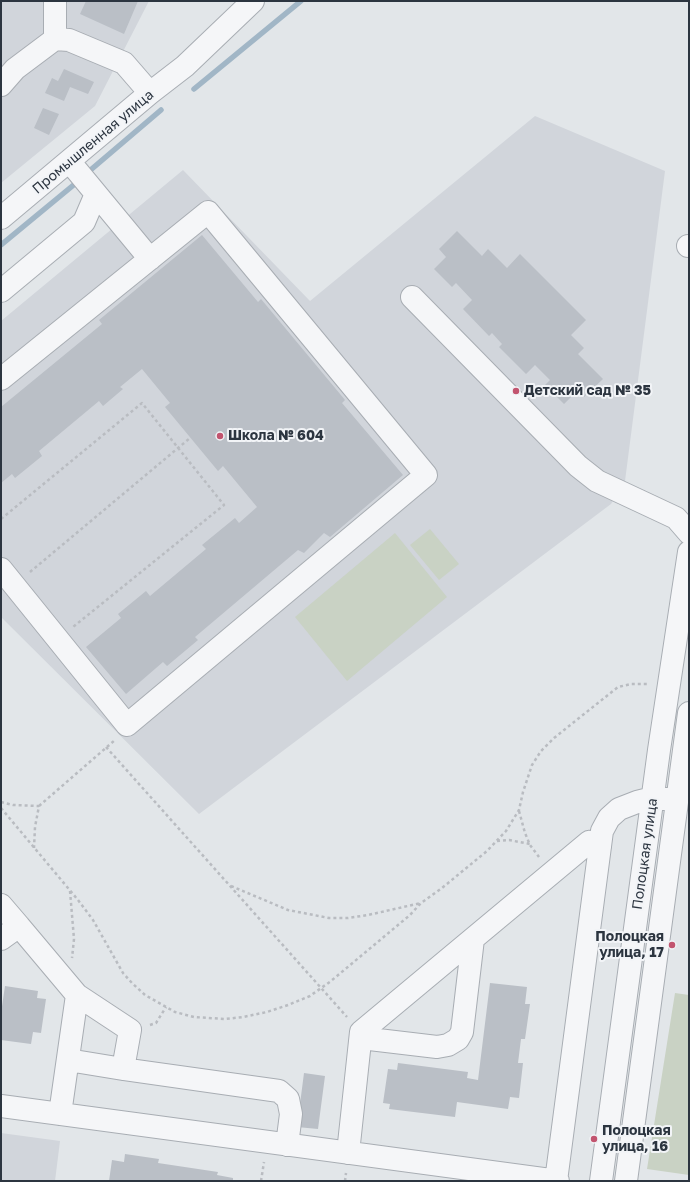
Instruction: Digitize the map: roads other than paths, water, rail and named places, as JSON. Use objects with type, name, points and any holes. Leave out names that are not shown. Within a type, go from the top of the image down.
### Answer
[{"type":"street","points":[[55,1],[55,39]]},
{"type":"street","name":"Промышленная улица","points":[[1,218],[150,93],[185,66],[253,1]]},
{"type":"street","points":[[1,85],[15,69],[55,39],[69,40],[124,63],[150,93]]},
{"type":"street","points":[[69,161],[150,259]]},
{"type":"street","points":[[1,291],[84,222],[96,194]]},
{"type":"street","points":[[1,379],[208,212],[426,476],[127,725],[8,577]]},
{"type":"street","points":[[412,297],[578,466],[597,481],[676,518],[689,533]]},
{"type":"street","name":"Полоцкая улица","points":[[601,1181],[659,750],[689,552]]},
{"type":"street","name":"Полоцкая улица","points":[[626,1181],[677,801],[686,754],[689,713]]},
{"type":"street","points":[[659,750],[686,754]]},
{"type":"street","points":[[1,1106],[557,1181],[602,831],[609,818],[618,809],[653,798],[677,801]]},
{"type":"street","points":[[348,1153],[361,1035],[589,842],[600,847]]},
{"type":"street","points":[[1,905],[77,995],[130,1030],[123,1069]]},
{"type":"street","points":[[1,939],[19,926]]},
{"type":"street","points":[[361,1035],[437,1047],[448,1045],[458,1039],[462,1032],[473,939]]},
{"type":"street","points":[[60,1114],[77,995]]},
{"type":"street","points":[[68,1060],[278,1091],[288,1099],[291,1114],[287,1145]]},
{"type":"waterway","points":[[194,89],[301,1]]},
{"type":"waterway","points":[[87,173],[161,110]]},
{"type":"waterway","points":[[1,245],[76,183]]},
{"type":"place","name":"Детский сад № 35","points":[[516,391]]},
{"type":"place","name":"Школа № 604","points":[[220,436]]},
{"type":"place","name":"Полоцкая улица, 17","points":[[672,945]]},
{"type":"place","name":"Полоцкая улица, 16","points":[[594,1139]]}]
